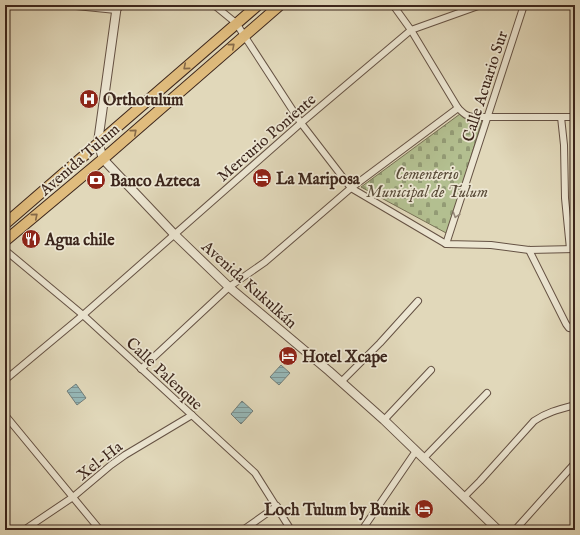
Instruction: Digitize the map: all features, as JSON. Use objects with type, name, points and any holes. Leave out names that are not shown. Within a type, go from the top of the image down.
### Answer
[{"type":"main road","name":"Avenida Tulum","points":[[5,224],[258,5]]},
{"type":"main road","name":"Avenida Tulum","points":[[5,241],[280,5]]},
{"type":"street","points":[[66,5],[119,7],[98,142],[102,159]]},
{"type":"street","points":[[214,5],[236,23],[301,123],[351,188],[446,244],[491,245],[529,250],[573,249],[565,198],[564,145],[561,117]]},
{"type":"street","points":[[393,5],[411,30],[458,108],[464,114],[469,117],[575,117]]},
{"type":"street","name":"Mercurio Poniente","points":[[5,380],[84,315],[301,123],[411,30],[481,5]]},
{"type":"street","name":"Calle Acuario Sur","points":[[446,244],[524,5]]},
{"type":"street","points":[[142,369],[229,287],[265,262],[351,188],[458,108]]},
{"type":"street","name":"Avenida Kukulkán","points":[[102,159],[174,234],[229,287],[384,420],[498,530]]},
{"type":"street","name":"Calle Palenque","points":[[5,250],[84,315],[255,473],[291,530]]},
{"type":"street","points":[[529,250],[566,324],[569,328],[575,329]]},
{"type":"street","points":[[341,382],[380,343],[418,301]]},
{"type":"street","points":[[384,420],[431,370]]},
{"type":"street","points":[[424,458],[487,393]]},
{"type":"street","points":[[464,497],[534,421],[542,415],[575,405]]},
{"type":"street","points":[[5,415],[100,530]]},
{"type":"street","name":"Xel-Ha","points":[[24,530],[73,497],[125,455],[192,415]]},
{"type":"street","points":[[362,530],[416,451]]},
{"type":"street","points":[[515,530],[575,463]]},
{"type":"street","points":[[243,530],[277,506]]},
{"type":"green space","name":"Cementerio Municipal de Tulum","points":[[460,114],[470,120],[482,120],[448,234],[361,187]]},
{"type":"water","points":[[281,365],[290,373],[279,385],[270,377]]},
{"type":"water","points":[[76,384],[86,398],[77,405],[67,391]]},
{"type":"water","points":[[242,401],[253,411],[241,424],[231,414]]},
{"type":"place","name":"Orthotulum","points":[[89,99]]},
{"type":"place","name":"La Mariposa","points":[[262,178]]},
{"type":"place","name":"Banco Azteca","points":[[96,180]]},
{"type":"place","name":"Agua chile","points":[[31,239]]},
{"type":"place","name":"Hotel Xcape","points":[[288,356]]},
{"type":"place","name":"Loch Tulum by Bunik","points":[[424,509]]}]
